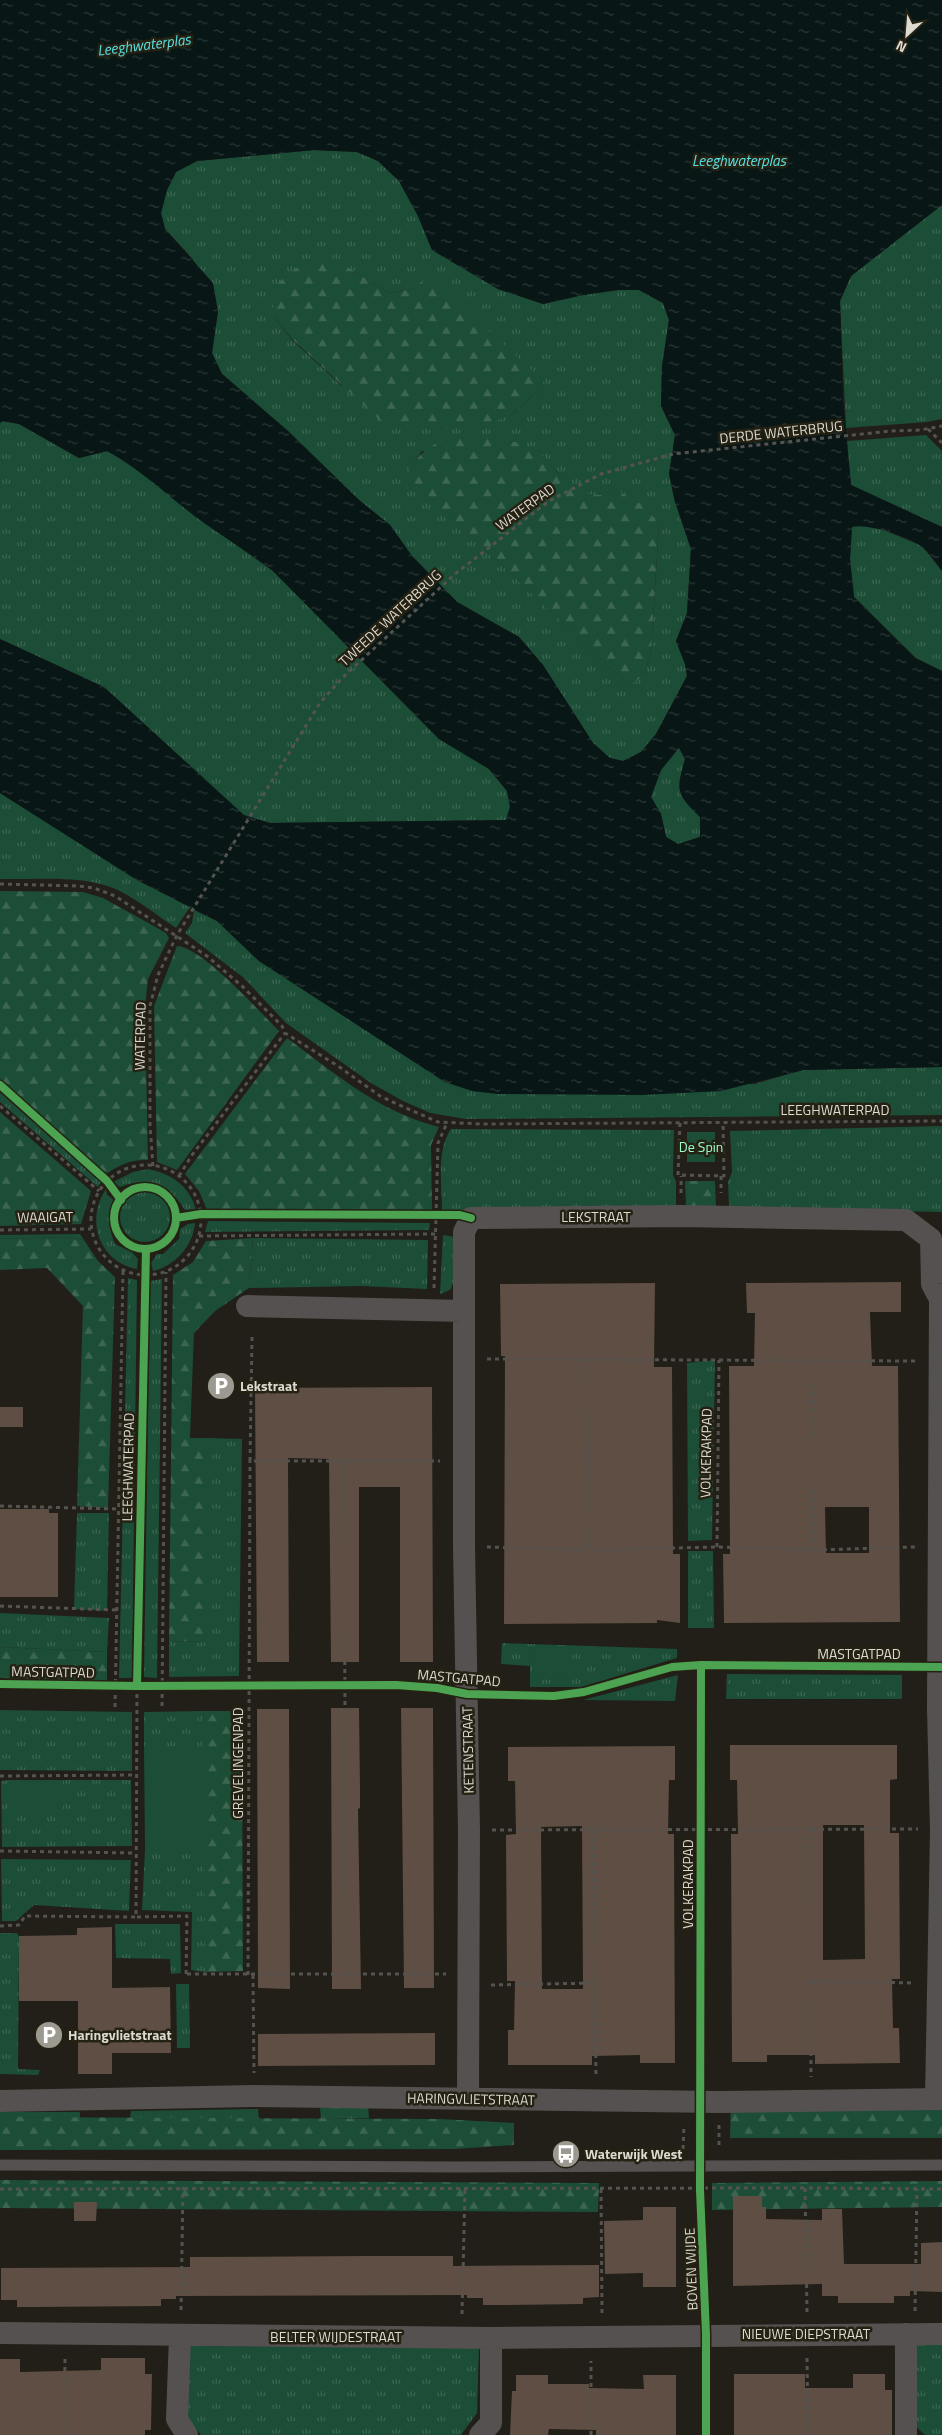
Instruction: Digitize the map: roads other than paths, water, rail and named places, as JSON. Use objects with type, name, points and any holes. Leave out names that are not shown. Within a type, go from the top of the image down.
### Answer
[{"type":"street","name":"LEKSTRAAT","points":[[464,1311],[464,1232],[471,1218],[681,1216],[906,1220],[931,1238],[932,1284],[941,1299]]},
{"type":"street","points":[[939,2099],[938,1983],[941,1830],[938,1709],[939,1361],[941,1299]]},
{"type":"street","points":[[247,1306],[464,1311]]},
{"type":"street","name":"KETENSTRAAT","points":[[464,1311],[463,1460],[469,1830],[468,2099]]},
{"type":"street","name":"HARINGVLIETSTRAAT","points":[[0,2101],[254,2096],[596,2102],[939,2099]]},
{"type":"street","name":"BELTER WIJDESTRAAT","points":[[0,2333],[491,2338],[597,2338],[706,2334]]},
{"type":"street","name":"NIEUWE DIEPSTRAAT","points":[[706,2334],[942,2334]]},
{"type":"street","points":[[906,2435],[910,2334]]},
{"type":"street","points":[[180,2336],[177,2419],[187,2435]]},
{"type":"street","points":[[480,2435],[490,2423],[491,2338]]},
{"type":"lane","points":[[0,2165],[477,2167],[942,2165]]},
{"type":"water","name":"Leeghwaterplas","points":[[0,0],[942,0],[942,205],[851,276],[840,301],[843,399],[851,485],[942,527],[942,571],[928,552],[916,543],[888,532],[868,527],[852,527],[850,559],[854,597],[915,658],[942,671],[942,1067],[804,1070],[721,1091],[642,1095],[498,1094],[472,1091],[445,1082],[259,961],[217,921],[137,880],[0,793],[0,639],[104,687],[244,815],[270,823],[506,820],[510,807],[507,791],[489,769],[439,739],[273,571],[197,518],[131,466],[107,451],[79,458],[19,424],[3,421],[0,423]],"holes":[[[314,150],[357,152],[378,161],[399,181],[418,216],[432,250],[498,289],[543,304],[583,295],[618,290],[639,290],[663,303],[669,320],[662,366],[661,406],[675,435],[669,474],[675,502],[691,549],[687,613],[676,641],[685,664],[687,676],[656,734],[641,752],[623,761],[610,758],[593,743],[543,665],[519,637],[457,602],[412,556],[390,525],[359,500],[288,431],[222,374],[212,353],[218,311],[213,283],[165,229],[161,213],[167,190],[176,172],[197,161]],[[679,748],[685,759],[680,779],[680,791],[682,797],[700,817],[700,837],[678,844],[666,837],[661,814],[651,797],[661,770]]]},
{"type":"place","name":"Lekstraat","points":[[221,1386]]},
{"type":"place","name":"Haringvlietstraat","points":[[49,2035]]},
{"type":"place","name":"Waterwijk West","points":[[566,2154]]},
{"type":"park label","name":"De Spin","points":[[701,1147]]}]
